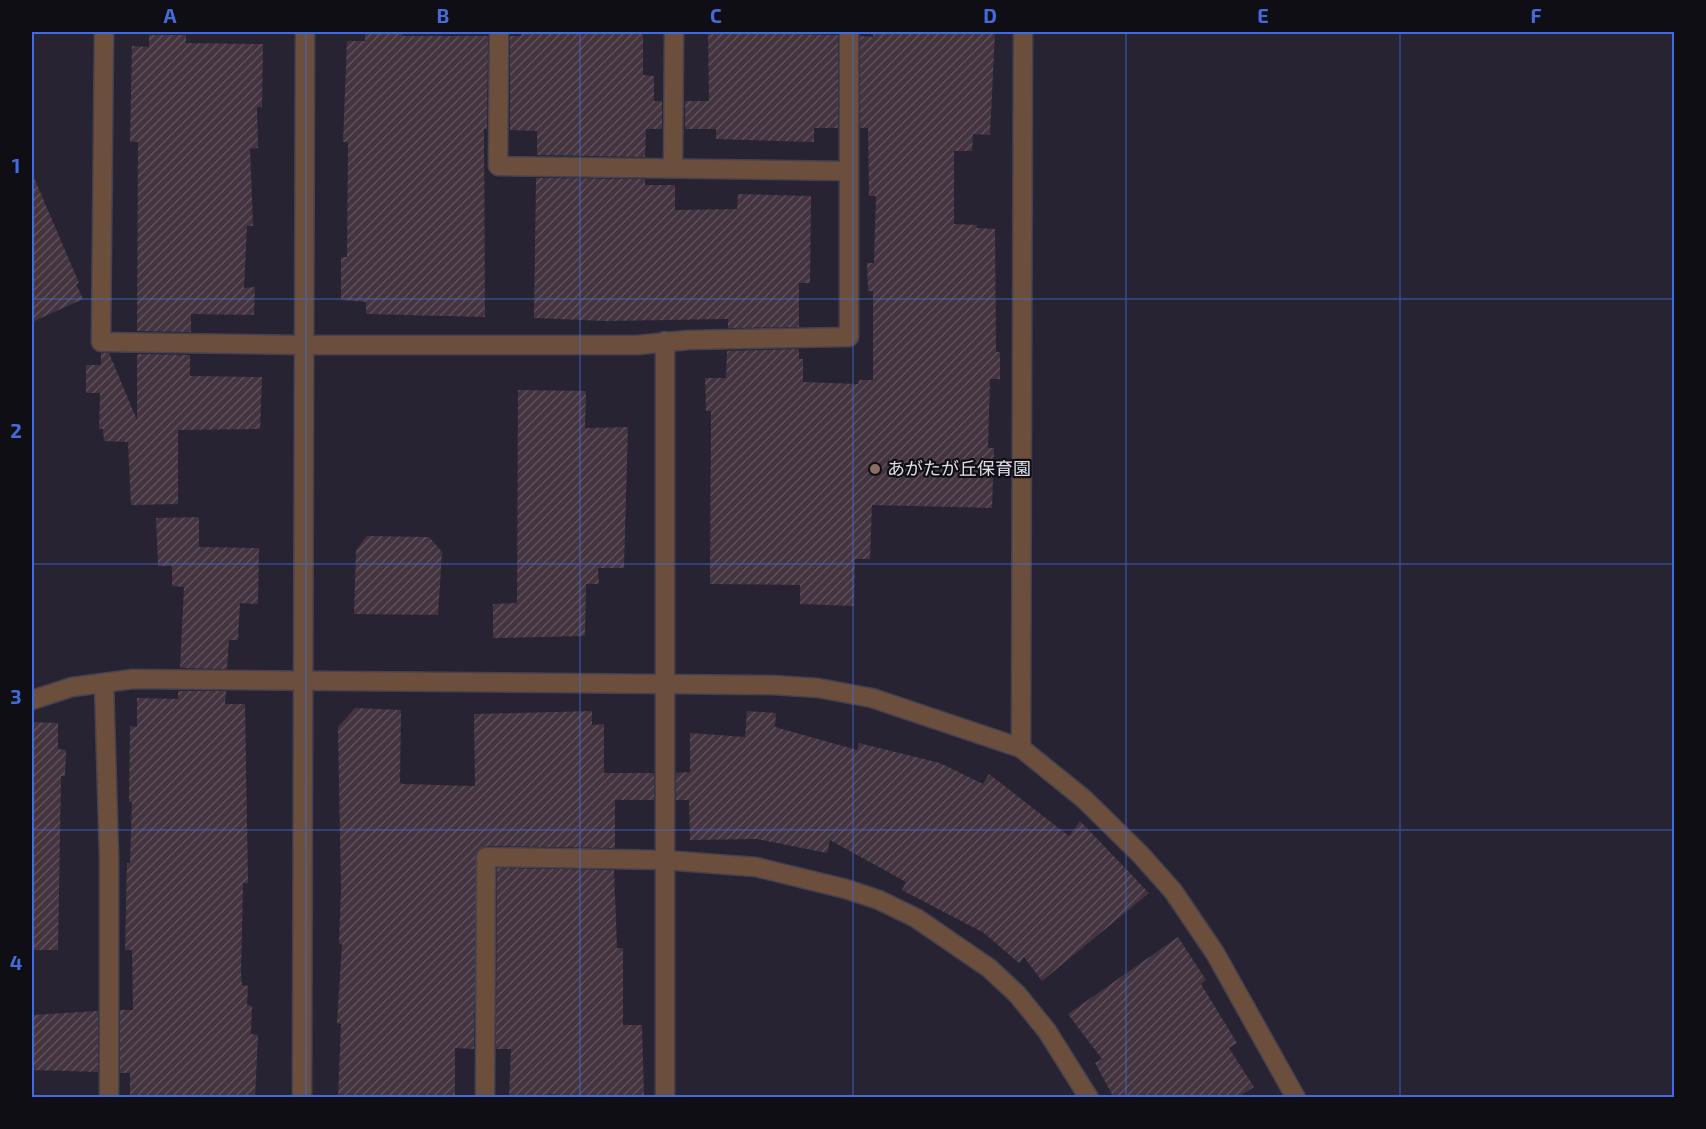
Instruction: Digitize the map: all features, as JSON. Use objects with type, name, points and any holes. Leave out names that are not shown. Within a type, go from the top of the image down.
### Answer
[{"type":"street","points":[[104,32],[101,342],[303,345],[638,345],[665,341],[849,337],[849,32]]},
{"type":"street","points":[[302,1098],[304,32]]},
{"type":"street","points":[[499,32],[498,166],[849,171]]},
{"type":"street","points":[[673,168],[674,32]]},
{"type":"street","points":[[1021,748],[1023,32]]},
{"type":"street","points":[[665,341],[663,683],[665,1098]]},
{"type":"street","points":[[32,700],[72,687],[133,679],[663,683],[818,688],[873,698],[1021,748],[1084,800],[1140,854],[1173,891],[1215,953],[1296,1098]]},
{"type":"street","points":[[104,683],[109,857],[108,1098]]},
{"type":"street","points":[[485,1098],[486,857],[664,860],[756,867],[846,889],[879,900],[916,918],[989,968],[1017,994],[1047,1031],[1089,1098]]},
{"type":"building","points":[[365,32],[403,32],[402,36],[488,36],[487,129],[484,129],[485,317],[366,314],[366,302],[341,300],[341,257],[347,257],[348,142],[343,142],[347,41],[365,41]]},
{"type":"building","points":[[643,32],[643,75],[654,76],[654,101],[662,101],[662,129],[646,129],[645,157],[537,155],[537,131],[510,130],[510,36],[521,36],[521,33]]},
{"type":"building","points":[[708,32],[838,35],[838,128],[814,128],[814,142],[716,139],[716,129],[685,129],[685,101],[709,101]]},
{"type":"building","points":[[873,32],[995,32],[990,135],[973,134],[972,151],[954,151],[954,224],[995,229],[996,352],[1000,352],[1000,379],[990,379],[988,448],[994,448],[992,508],[872,505],[870,559],[855,559],[854,606],[800,604],[800,585],[710,584],[711,411],[706,411],[705,378],[726,378],[727,351],[799,349],[799,359],[803,359],[803,382],[858,384],[859,380],[873,380],[873,291],[868,291],[867,263],[874,263],[876,196],[869,196],[868,128],[860,128],[860,36],[873,37]]},
{"type":"building","points":[[149,35],[186,35],[186,43],[263,44],[262,107],[257,107],[258,148],[250,149],[253,226],[247,226],[244,288],[255,287],[254,315],[191,314],[191,332],[137,331],[138,142],[130,142],[132,46],[149,47]]},
{"type":"building","points":[[32,173],[79,283],[76,284],[83,299],[32,322]]},
{"type":"building","points":[[536,178],[645,179],[645,185],[675,185],[675,210],[737,209],[738,194],[811,196],[810,283],[799,283],[799,327],[728,328],[728,319],[605,321],[534,318]]},
{"type":"building","points":[[101,353],[109,353],[137,420],[137,354],[190,355],[190,376],[262,377],[260,429],[178,430],[178,504],[131,505],[128,442],[104,441],[103,429],[99,429],[100,393],[86,393],[86,365],[101,365]]},
{"type":"building","points":[[518,390],[586,391],[585,428],[628,427],[624,568],[598,568],[599,584],[586,584],[585,636],[493,638],[493,604],[517,603]]},
{"type":"building","points":[[199,517],[199,547],[259,548],[258,604],[240,603],[238,640],[229,640],[227,669],[180,668],[184,587],[172,586],[172,566],[158,566],[156,518]]},
{"type":"building","points":[[367,536],[429,537],[442,552],[438,615],[354,614],[356,550]]},
{"type":"building","points":[[178,691],[226,691],[225,704],[245,704],[248,883],[243,883],[241,973],[242,985],[248,986],[247,1005],[252,1006],[251,1034],[258,1035],[255,1098],[130,1098],[130,1073],[120,1073],[120,1010],[133,1010],[132,950],[125,950],[127,863],[130,863],[132,802],[129,802],[130,726],[137,727],[137,698],[178,699]]},
{"type":"building","points":[[355,708],[401,710],[400,783],[403,784],[475,786],[474,714],[592,711],[592,725],[604,724],[604,773],[654,773],[654,800],[615,800],[615,848],[486,846],[477,851],[474,1049],[455,1048],[455,1098],[338,1098],[341,1024],[337,1023],[342,944],[339,944],[341,890],[338,727]]},
{"type":"building","points":[[747,711],[776,713],[775,727],[857,750],[859,743],[940,763],[983,784],[989,774],[1069,836],[1080,821],[1149,893],[1042,981],[1024,957],[1019,963],[984,933],[902,890],[906,882],[830,840],[827,853],[757,839],[690,840],[689,800],[676,800],[676,773],[690,772],[690,733],[745,737]]},
{"type":"building","points":[[32,722],[58,723],[58,749],[66,750],[65,776],[61,776],[58,950],[32,950]]},
{"type":"building","points":[[497,868],[614,870],[617,948],[623,948],[623,1025],[642,1025],[644,1098],[584,1098],[549,1094],[549,1098],[509,1098],[511,1049],[496,1049]]},
{"type":"building","points":[[1178,937],[1206,980],[1201,984],[1237,1043],[1229,1048],[1254,1087],[1237,1098],[1114,1098],[1095,1063],[1102,1059],[1068,1014]]},
{"type":"building","points":[[98,1011],[98,1072],[32,1070],[32,1015]]},
{"type":"place","name":"あがたが丘保育園","points":[[875,469]]}]
